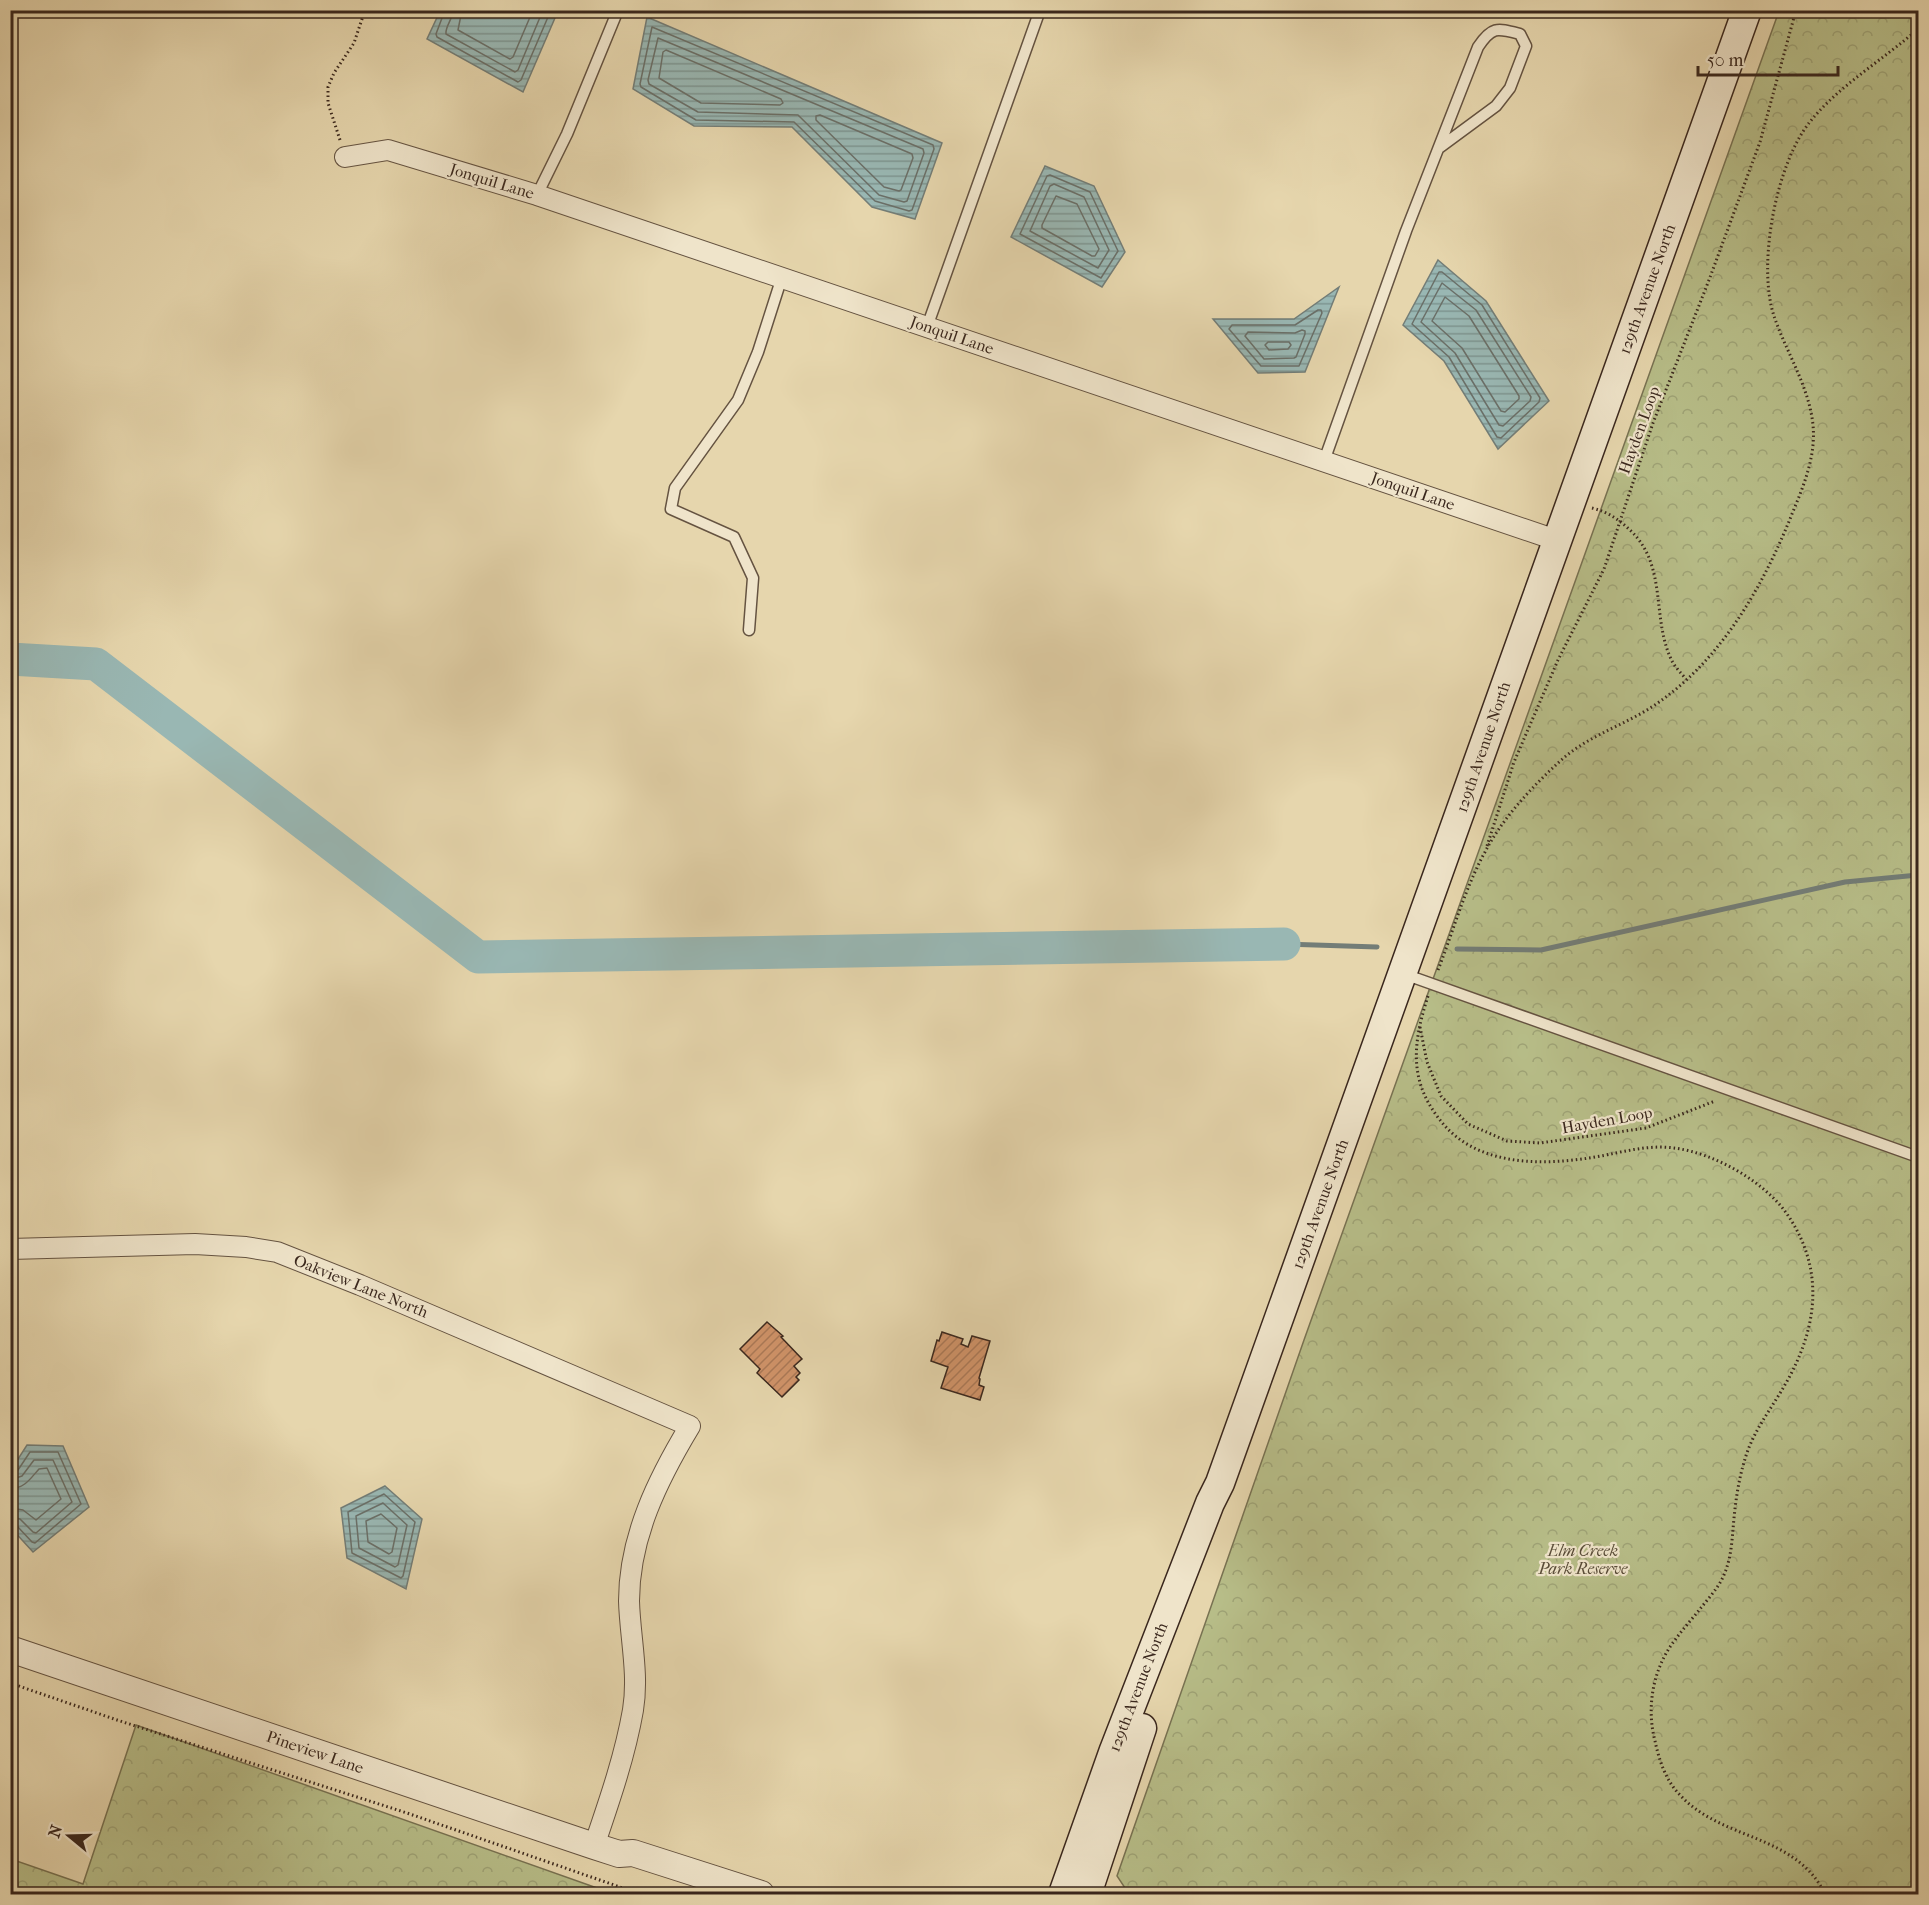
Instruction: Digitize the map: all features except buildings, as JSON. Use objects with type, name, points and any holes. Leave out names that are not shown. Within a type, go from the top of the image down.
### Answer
[{"type":"main road","name":"129th Avenue North","points":[[1062,1894],[1114,1750],[1210,1503],[1220,1483],[1747,10]]},
{"type":"main road","name":"129th Avenue North","points":[[1087,1894],[1213,1519],[1220,1483]]},
{"type":"street","name":"Jonquil Lane","points":[[345,157],[388,150],[537,195],[1556,540]]},
{"type":"street","name":"Oakview Lane North","points":[[10,1249],[195,1244],[246,1247],[277,1252],[360,1285],[690,1426],[671,1457],[648,1506],[638,1541],[629,1600],[634,1660],[633,1708],[619,1769],[594,1846]]},
{"type":"street","name":"Pineview Lane","points":[[10,1648],[594,1846],[619,1854],[633,1853],[760,1894]]},
{"type":"street","name":"Pineview Lane","points":[[619,1854],[628,1866],[707,1894]]},
{"type":"lane","points":[[537,195],[567,134],[618,10]]},
{"type":"lane","points":[[927,327],[1040,10]]},
{"type":"lane","points":[[1324,461],[1407,231],[1439,148],[1478,47],[1488,32],[1500,29],[1520,34],[1526,46],[1510,88],[1496,106],[1439,148]]},
{"type":"lane","points":[[749,630],[753,578],[734,537],[671,508],[675,488],[738,400],[758,352],[782,277]]},
{"type":"lane","points":[[1403,974],[1918,1157]]},
{"type":"path","points":[[345,157],[328,103],[328,87],[354,42],[365,10]]},
{"type":"path","name":"Hayden Loop","points":[[1485,850],[1514,762],[1558,660],[1604,569],[1653,423],[1760,142],[1796,10]]},
{"type":"path","points":[[1825,1894],[1807,1869],[1788,1853],[1711,1818],[1680,1795],[1665,1771],[1655,1741],[1651,1714],[1655,1682],[1662,1661],[1675,1639],[1715,1590],[1725,1572],[1731,1551],[1736,1504],[1745,1457],[1755,1435],[1794,1368],[1809,1331],[1813,1288],[1811,1269],[1802,1240],[1786,1213],[1763,1189],[1735,1169],[1696,1153],[1659,1147],[1635,1149],[1578,1160],[1536,1162],[1506,1159],[1481,1152],[1457,1138],[1442,1124],[1425,1097],[1418,1080],[1416,1063],[1420,1025],[1432,985],[1485,850],[1522,801],[1560,760],[1584,742],[1647,709],[1713,653],[1730,632],[1758,586],[1792,515],[1813,449],[1813,424],[1810,409],[1773,313],[1767,284],[1771,231],[1788,160],[1800,135],[1821,108],[1918,29]]},
{"type":"path","points":[[1586,506],[1606,512],[1619,521],[1635,535],[1647,551],[1654,568],[1665,645],[1673,663],[1686,678]]},
{"type":"path","name":"Hayden Loop","points":[[1420,1025],[1427,1062],[1441,1096],[1468,1124],[1507,1141],[1540,1143],[1646,1128],[1737,1092]]},
{"type":"path","points":[[10,1683],[407,1813],[640,1894]]},
{"type":"green space","name":"Elm Creek Park Reserve","points":[[1779,11],[1918,11],[1918,1894],[1129,1894],[1117,1876],[1304,1340]]},
{"type":"green space","points":[[136,1725],[614,1894],[11,1894],[11,1859],[83,1884]]},
{"type":"water","points":[[440,10],[558,11],[523,92],[427,39]]},
{"type":"water","points":[[647,17],[942,143],[915,219],[872,207],[792,127],[694,126],[633,89]]},
{"type":"water","points":[[1045,166],[1094,186],[1125,252],[1102,287],[1011,237]]},
{"type":"water","points":[[1438,260],[1486,301],[1549,401],[1498,449],[1444,361],[1403,325]]},
{"type":"water","points":[[1339,287],[1305,372],[1258,373],[1213,319],[1294,319]]},
{"type":"water","points":[[27,1445],[63,1446],[89,1507],[33,1552],[11,1528],[11,1470]]},
{"type":"water","points":[[385,1486],[422,1519],[406,1589],[347,1558],[341,1508]]},
{"type":"waterway","points":[[10,659],[96,664],[478,957],[1284,944]]},
{"type":"waterway","points":[[1457,949],[1541,950],[1845,882],[1918,875]]},
{"type":"waterway","points":[[1284,944],[1377,947]]}]
